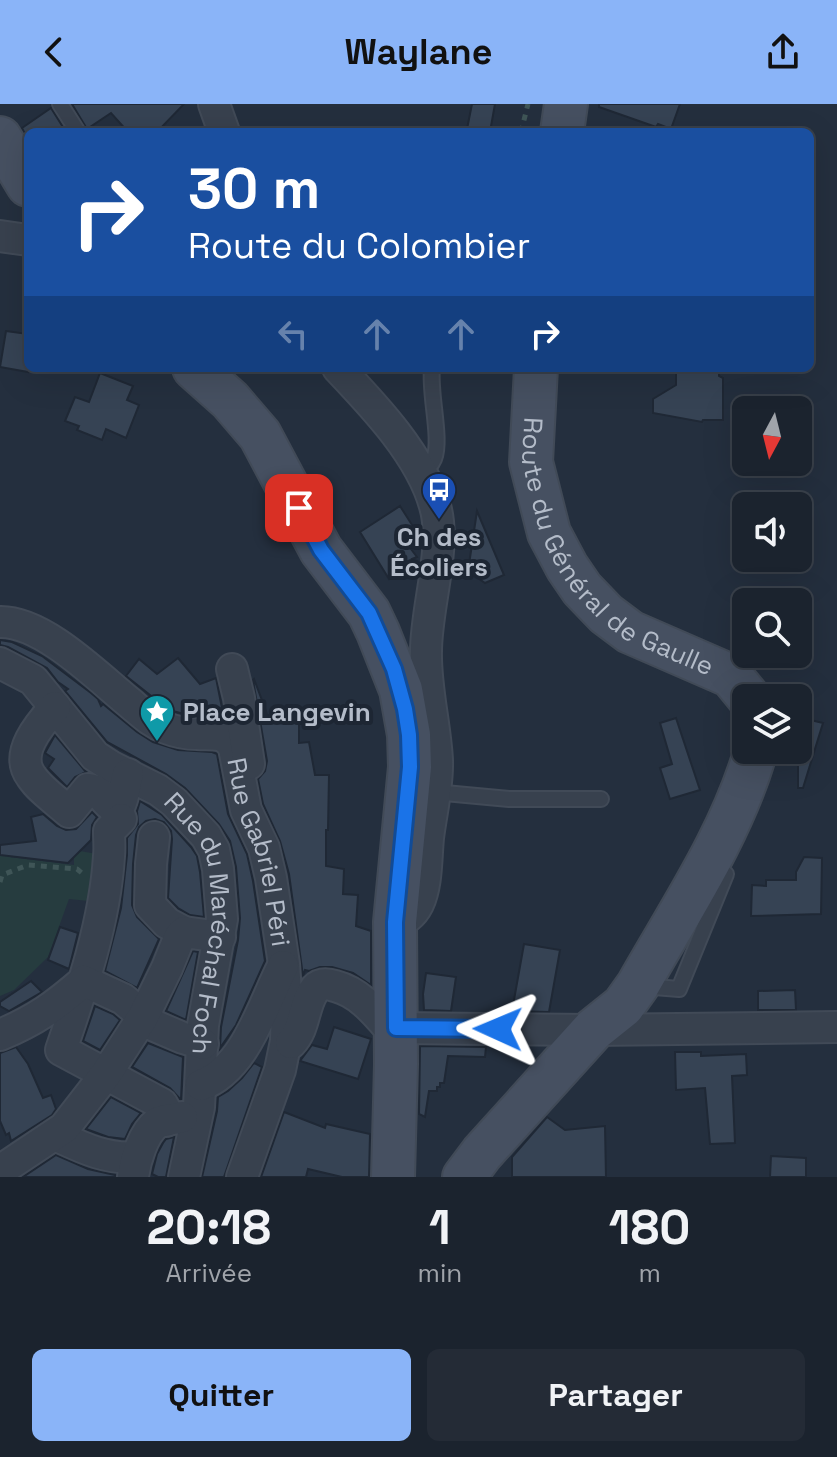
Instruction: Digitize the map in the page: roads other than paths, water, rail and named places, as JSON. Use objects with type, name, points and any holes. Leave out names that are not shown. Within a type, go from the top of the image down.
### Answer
[{"type":"street","points":[[214,104],[223,128]]},
{"type":"street","points":[[563,128],[566,104]]},
{"type":"street","points":[[0,138],[24,178]]},
{"type":"street","points":[[0,236],[24,239]]},
{"type":"street","points":[[198,372],[230,400],[260,435],[321,550],[369,613],[394,669],[405,709],[410,748],[395,922],[393,1177]]},
{"type":"street","points":[[342,372],[403,444],[435,505],[439,521],[425,655],[437,762],[434,792],[420,899],[406,919],[395,922]]},
{"type":"street","name":"Route du Général de Gaulle","points":[[536,372],[531,462],[549,533],[567,567],[582,589],[606,614],[630,632],[731,676],[738,684]]},
{"type":"street","name":"Rue Gabriel Péri","points":[[0,622],[16,623],[40,633],[157,724],[179,732],[227,737],[234,748],[246,810],[268,863],[284,964],[287,1015],[280,1070],[242,1177]]},
{"type":"street","name":"Rue du Maréchal Foch","points":[[0,663],[33,680],[95,756],[166,795],[206,836],[215,856],[222,904],[220,937],[205,1012],[200,1097],[184,1177]]},
{"type":"street","points":[[232,669],[249,764],[250,791],[246,810]]},
{"type":"street","points":[[55,707],[31,739],[27,750],[27,769],[35,782],[69,812],[88,789],[97,791],[129,827],[154,837],[181,833],[197,826]]},
{"type":"street","points":[[464,1177],[593,1030],[623,1006],[638,985],[722,838],[752,764]]},
{"type":"street","points":[[128,774],[119,814],[109,831],[103,896],[84,981],[61,1050],[162,1104],[166,1121]]},
{"type":"street","points":[[154,837],[150,905],[167,923],[184,932],[220,937]]},
{"type":"street","points":[[215,856],[261,842]]},
{"type":"street","points":[[5,1169],[64,1128],[106,1074],[143,1017],[184,932]]},
{"type":"street","points":[[49,1139],[124,1158],[135,1167],[142,1144],[154,1126],[179,1119],[248,1041],[284,964]]},
{"type":"street","points":[[84,981],[123,999],[143,1017],[168,1032],[203,1044]]},
{"type":"street","points":[[0,1035],[29,1023],[84,981]]},
{"type":"street","points":[[285,1046],[299,1033],[314,990],[325,984],[354,993],[396,1032],[837,1027]]},
{"type":"lane","points":[[60,104],[75,128]]},
{"type":"lane","points":[[420,473],[433,462],[437,444],[432,372]]},
{"type":"lane","points":[[434,792],[509,799],[601,799]]},
{"type":"lane","points":[[638,985],[679,989],[726,874]]},
{"type":"place","name":"Ch des Écoliers","points":[[439,521]]},
{"type":"place","name":"Place Langevin","points":[[157,743]]}]
